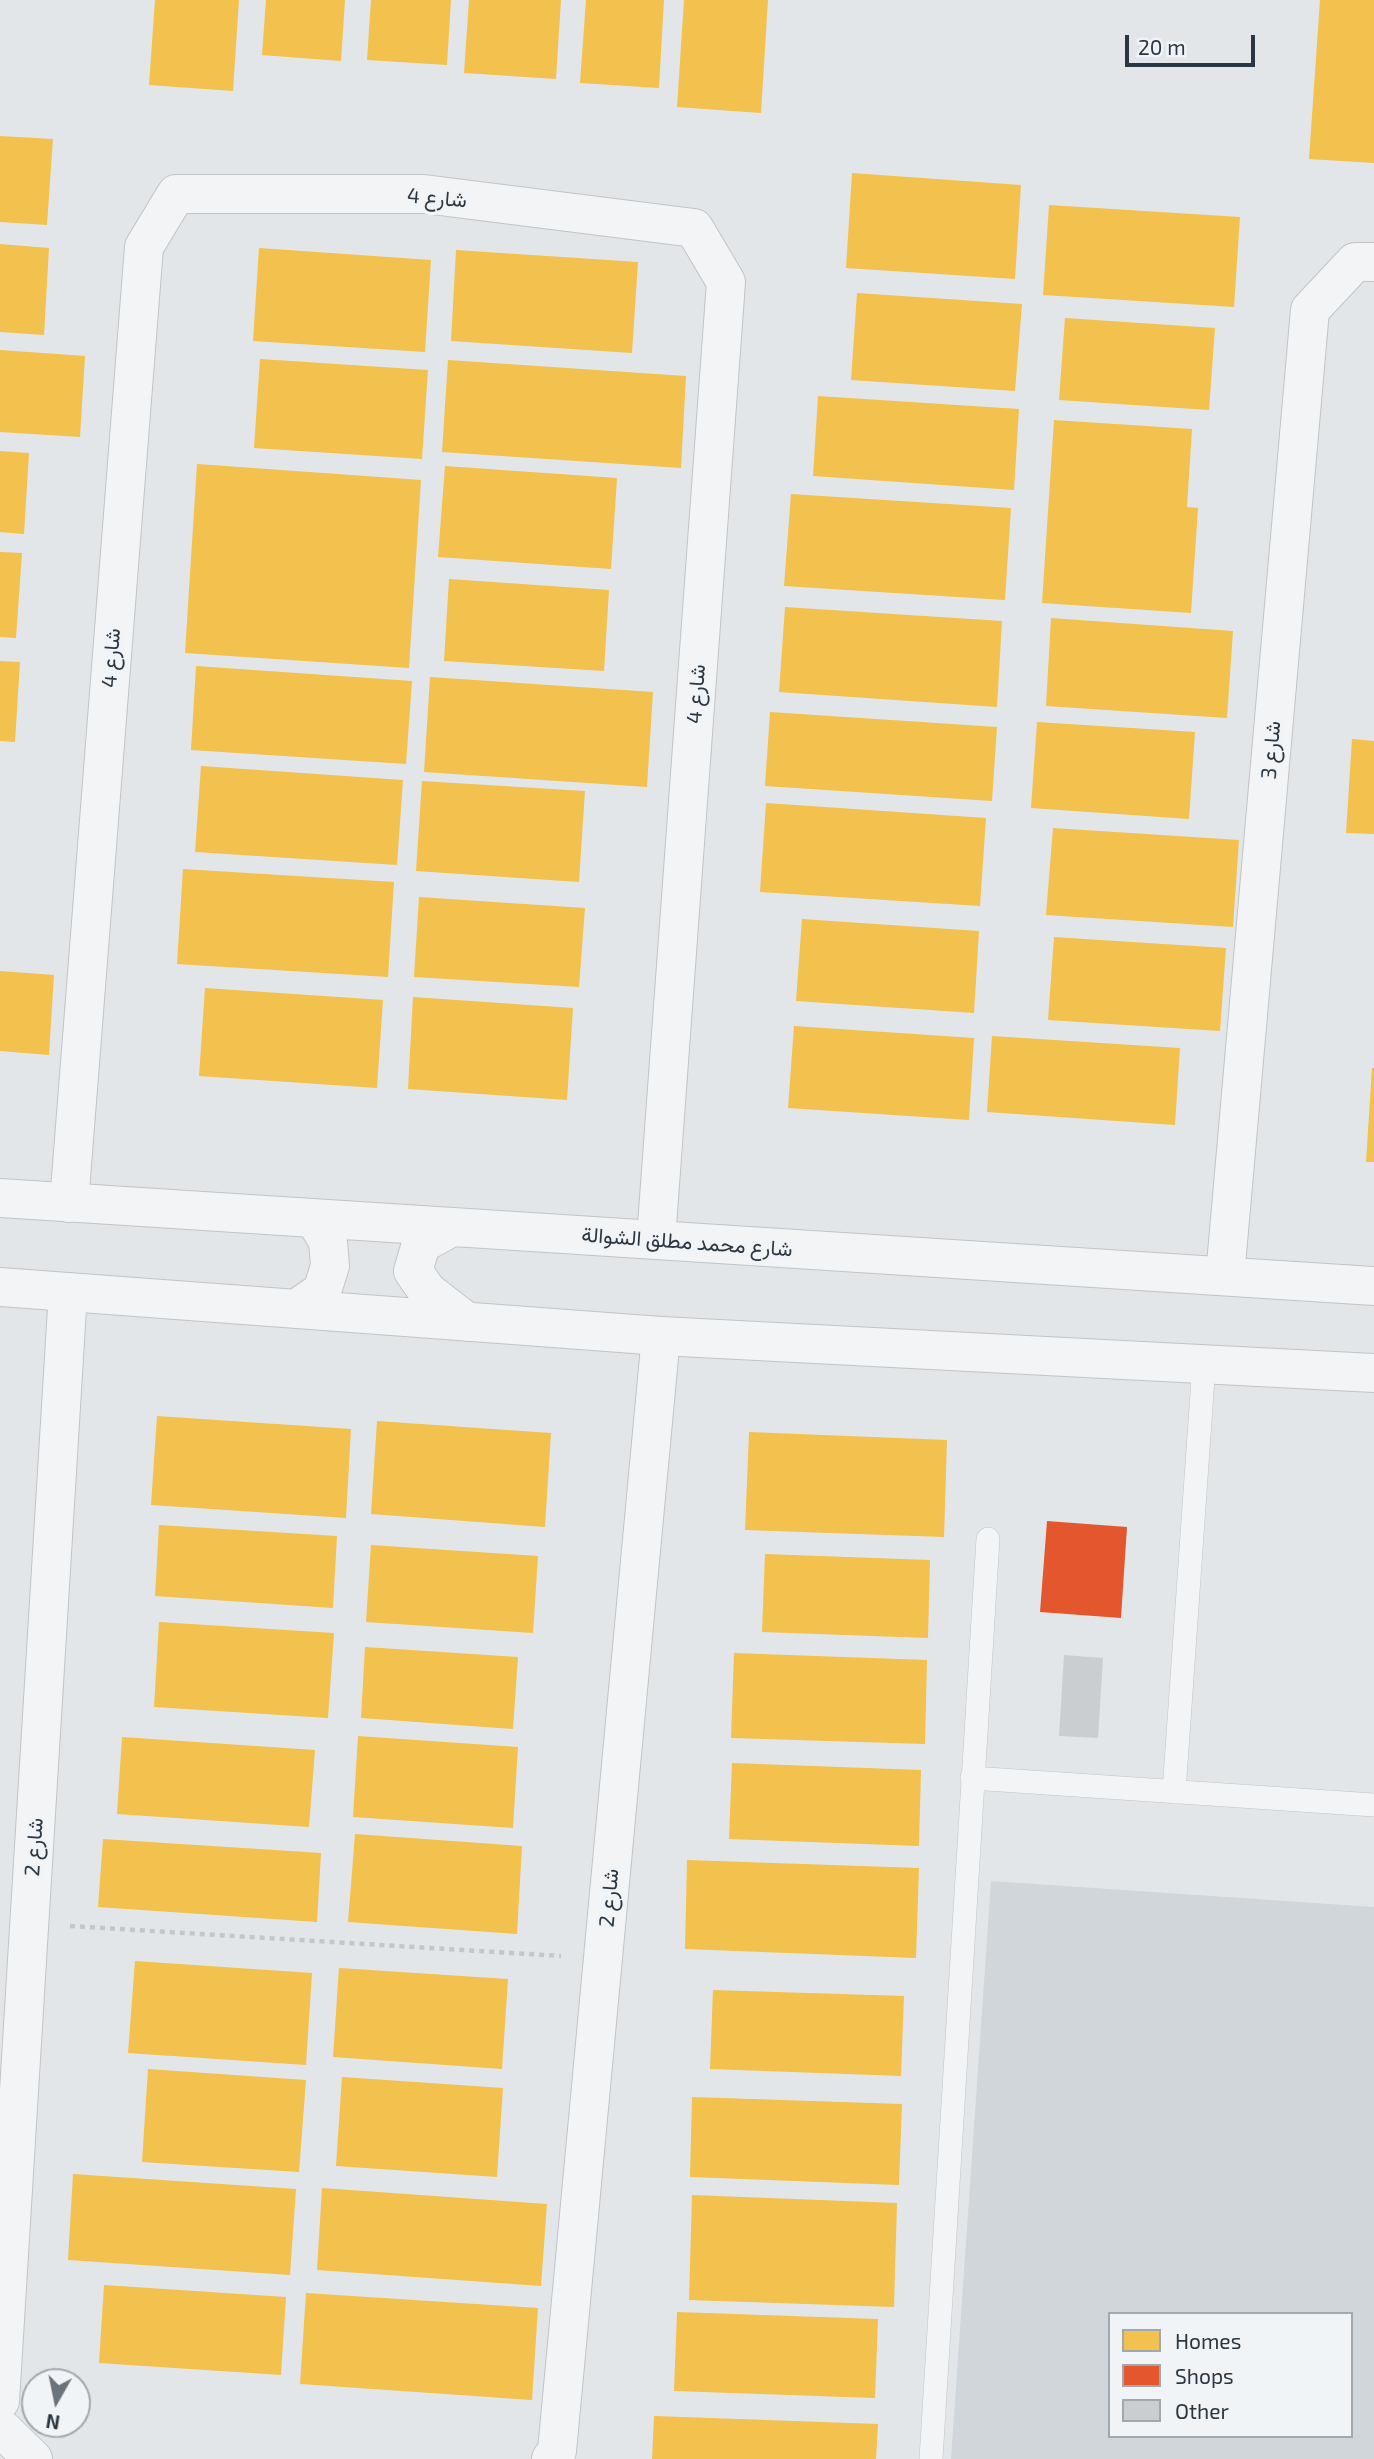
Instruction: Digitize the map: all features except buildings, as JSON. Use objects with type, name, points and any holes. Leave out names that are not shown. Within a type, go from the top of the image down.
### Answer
[{"type":"street","name":"شارع 4","points":[[68,1203],[144,247],[176,194],[424,194],[694,228],[726,282],[656,1240]]},
{"type":"street","name":"شارع 3","points":[[1224,1276],[1310,310],[1354,262],[1374,262]]},
{"type":"street","name":"شارع محمد مطلق الشوالة","points":[[0,1198],[1374,1286]]},
{"type":"street","points":[[296,1309],[322,1291],[330,1266],[328,1241],[314,1218]]},
{"type":"street","points":[[452,1227],[421,1244],[413,1271],[427,1291],[467,1322]]},
{"type":"street","points":[[0,1287],[661,1336],[1374,1373]]},
{"type":"street","name":"شارع 2","points":[[0,2401],[68,1292]]},
{"type":"street","name":"شارع 2","points":[[551,2459],[557,2451],[661,1336]]},
{"type":"street","points":[[0,2427],[33,2459]]},
{"type":"lane","points":[[1174,1792],[1203,1364]]},
{"type":"lane","points":[[931,2459],[988,1539]]},
{"type":"lane","points":[[972,1778],[1374,1805]]},
{"type":"path","points":[[29,1923],[603,1958]]},
{"type":"shaded area","points":[[991,1881],[1374,1907],[1374,2459],[951,2459]]}]
